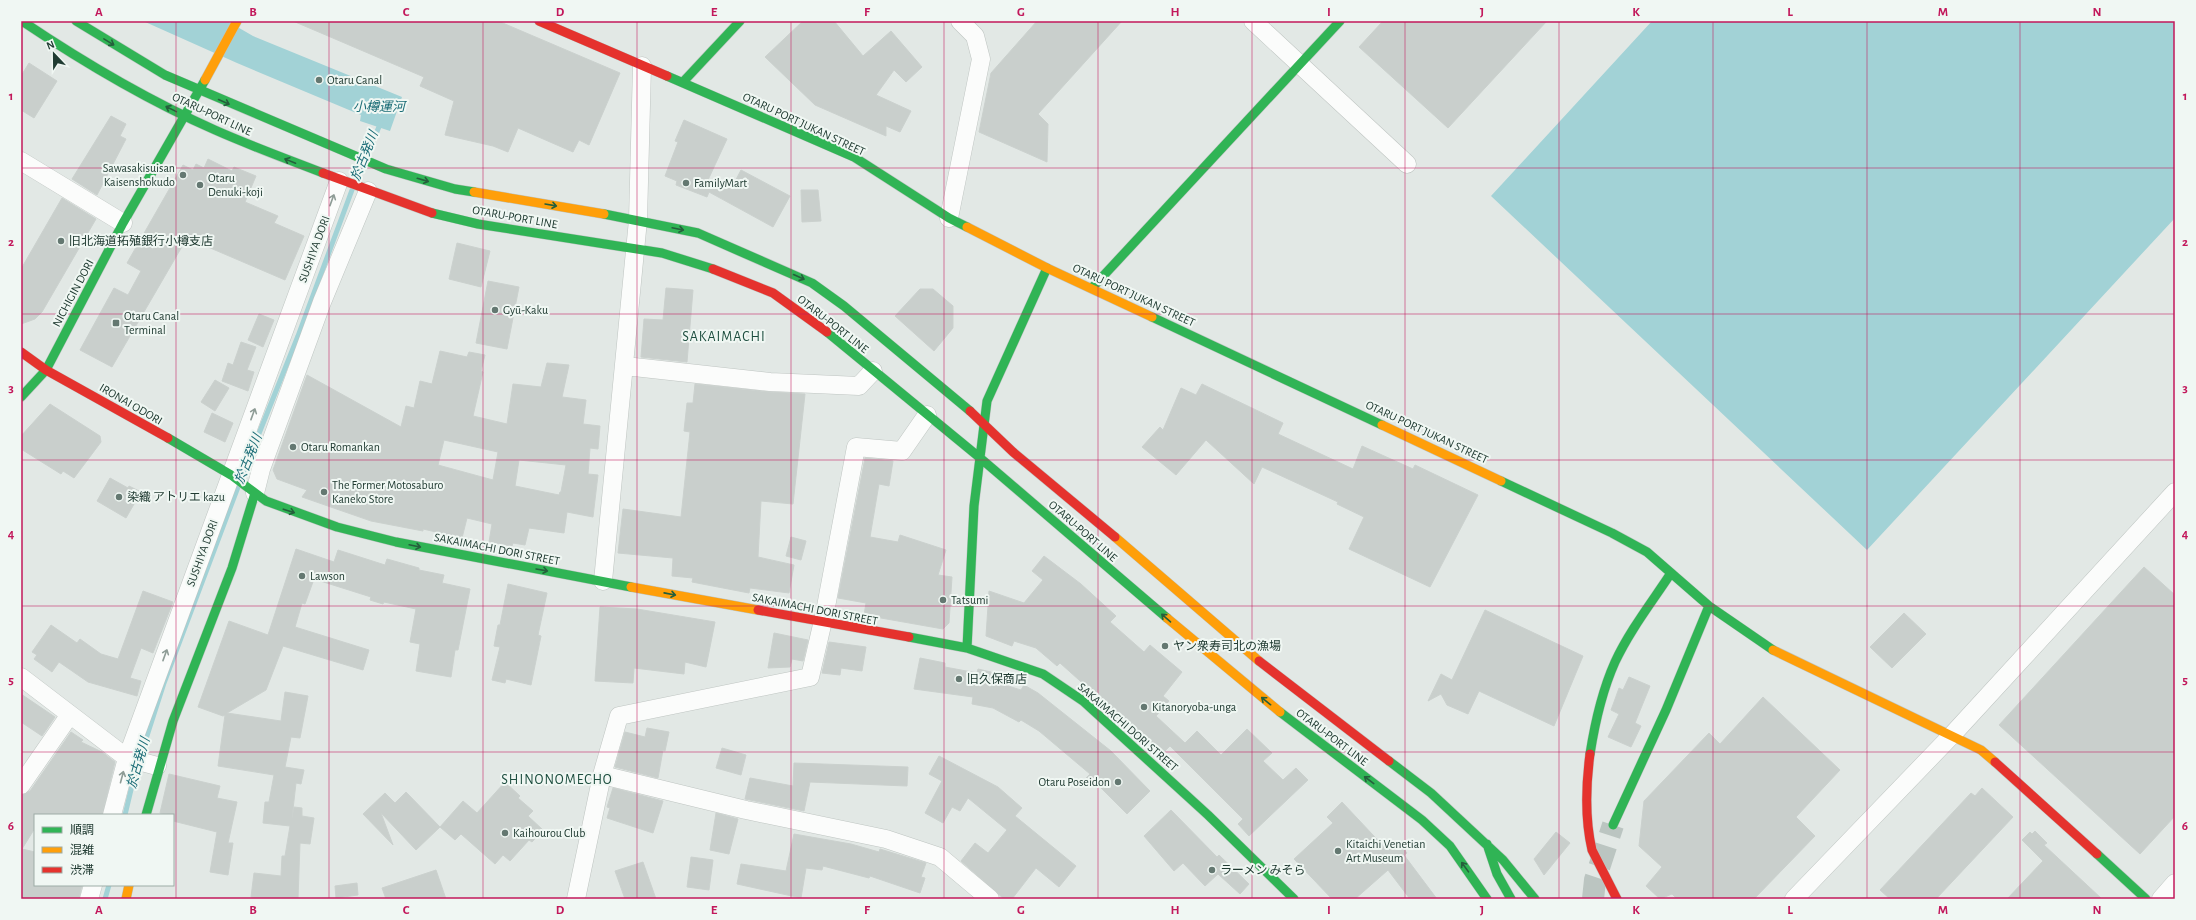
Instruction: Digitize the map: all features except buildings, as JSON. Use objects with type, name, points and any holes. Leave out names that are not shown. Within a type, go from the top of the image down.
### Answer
[{"type":"street","name":"OTARU-PORT LINE","points":[[22,21],[80,60],[215,130],[368,192],[434,214],[478,224],[662,253],[719,270],[773,293],[825,330],[979,457],[1202,650],[1286,717],[1422,820],[1450,846],[1487,899]]},
{"type":"street","name":"OTARU-PORT LINE","points":[[76,21],[165,75],[386,169],[455,189],[638,220],[698,233],[812,283],[844,306],[950,393],[1013,452],[1113,535],[1239,645],[1431,793],[1503,860],[1535,899]]},
{"type":"street","name":"OTARU PORT JUKAN STREET","points":[[538,21],[683,82],[854,157],[948,218],[1047,268],[1612,533],[1647,552],[1709,606],[1772,650],[1982,750],[2146,899]]},
{"type":"street","points":[[683,82],[740,21]]},
{"type":"street","points":[[948,218],[981,59],[975,36],[960,21]]},
{"type":"street","points":[[1253,21],[1407,164]]},
{"type":"street","points":[[1092,288],[1340,21]]},
{"type":"street","name":"NICHIGIN DORI","points":[[21,397],[46,370],[123,223],[200,90],[236,22]]},
{"type":"street","points":[[603,581],[638,220],[642,66]]},
{"type":"street","points":[[21,161],[123,223]]},
{"type":"street","name":"SUSHIYA DORI","points":[[112,814],[127,758],[244,484],[339,181]]},
{"type":"street","name":"SUSHIYA DORI","points":[[244,484],[261,469],[322,302],[368,192]]},
{"type":"street","points":[[967,648],[974,506],[983,423],[987,401],[1047,268]]},
{"type":"street","name":"IRONAI ODORI","points":[[21,352],[46,370],[116,408],[244,484]]},
{"type":"street","points":[[625,366],[770,382],[859,386],[873,371]]},
{"type":"street","points":[[576,899],[602,775],[619,716],[810,677],[856,447],[902,451],[927,415]]},
{"type":"street","name":"SUSHIYA DORI","points":[[146,814],[157,766],[183,691],[216,612],[250,517],[244,484]]},
{"type":"street","name":"SAKAIMACHI DORI STREET","points":[[244,484],[276,506],[353,531],[434,550],[822,623],[967,648],[1043,674],[1083,701],[1208,815],[1281,884],[1294,899]]},
{"type":"street","points":[[1794,899],[1952,735],[2175,492]]},
{"type":"street","points":[[1617,899],[1592,850],[1590,842],[1588,767],[1593,734],[1610,673],[1671,572]]},
{"type":"street","points":[[1613,825],[1666,710],[1709,606]]},
{"type":"street","points":[[21,677],[69,716],[127,758],[157,766]]},
{"type":"street","points":[[21,785],[69,716]]},
{"type":"street","points":[[602,775],[746,810],[886,839],[940,857],[990,899]]},
{"type":"street","points":[[1487,844],[1497,874],[1511,899]]},
{"type":"street","points":[[2161,899],[2175,884]]},
{"type":"street","points":[[89,899],[93,886]]},
{"type":"street","points":[[126,899],[129,886]]},
{"type":"water","name":"小樽運河","points":[[143,21],[227,21],[253,36],[402,97],[390,131],[360,121],[361,115],[237,63]]},
{"type":"water","points":[[1652,21],[2175,21],[2175,218],[1867,550],[1491,196]]},
{"type":"waterway","name":"於古発川","points":[[367,155],[381,122]]},
{"type":"waterway","name":"於古発川","points":[[356,181],[363,165]]},
{"type":"waterway","name":"於古発川","points":[[242,476],[298,336],[352,190]]},
{"type":"waterway","name":"於古発川","points":[[125,814],[135,773],[164,683],[238,487]]},
{"type":"waterway","name":"於古発川","points":[[105,899],[109,886]]},
{"type":"tunnel","points":[[1593,899],[1595,880],[1613,825]]},
{"type":"traffic: fast","points":[[22,21],[92,66],[165,106],[228,136],[323,173]]},
{"type":"traffic: fast","points":[[76,21],[165,75],[386,169],[455,189],[474,192]]},
{"type":"traffic: fast","points":[[683,82],[740,21]]},
{"type":"traffic: fast","points":[[1092,288],[1340,21]]},
{"type":"traffic: fast","points":[[667,76],[854,157],[949,218],[967,227]]},
{"type":"traffic: fast","points":[[21,397],[46,370],[123,223],[205,80]]},
{"type":"traffic: fast","points":[[432,213],[478,224],[662,253],[713,269]]},
{"type":"traffic: fast","points":[[604,214],[698,233],[812,283],[844,306],[970,411]]},
{"type":"traffic: fast","points":[[967,648],[974,506],[987,401],[1047,268]]},
{"type":"traffic: fast","points":[[1152,317],[1382,425]]},
{"type":"traffic: fast","points":[[827,332],[979,457],[1167,618]]},
{"type":"traffic: fast","points":[[168,438],[231,475],[266,501],[337,527],[396,542],[631,587]]},
{"type":"traffic: fast","points":[[1501,481],[1612,533],[1647,552],[1709,606],[1773,650]]},
{"type":"traffic: fast","points":[[146,814],[173,721],[232,568],[255,493]]},
{"type":"traffic: fast","points":[[1590,754],[1594,730],[1606,684],[1615,662],[1634,627],[1671,573]]},
{"type":"traffic: fast","points":[[1613,825],[1666,710],[1709,606]]},
{"type":"traffic: fast","points":[[909,637],[967,648],[1043,674],[1083,701],[1208,815],[1294,899]]},
{"type":"traffic: fast","points":[[1280,712],[1422,820],[1450,846],[1487,899]]},
{"type":"traffic: fast","points":[[1389,761],[1431,793],[1503,860],[1535,899]]},
{"type":"traffic: fast","points":[[1487,844],[1497,874],[1511,899]]},
{"type":"traffic: fast","points":[[2097,854],[2146,899]]},
{"type":"traffic: slow","points":[[205,80],[237,21]]},
{"type":"traffic: slow","points":[[474,192],[604,214]]},
{"type":"traffic: slow","points":[[967,227],[1047,268],[1152,317]]},
{"type":"traffic: slow","points":[[1382,425],[1501,481]]},
{"type":"traffic: slow","points":[[1115,537],[1259,661]]},
{"type":"traffic: slow","points":[[631,587],[758,610]]},
{"type":"traffic: slow","points":[[1167,618],[1280,712]]},
{"type":"traffic: slow","points":[[1773,650],[1981,750],[1995,762]]},
{"type":"traffic: slow","points":[[126,899],[129,886]]},
{"type":"traffic: jam","points":[[539,21],[667,76]]},
{"type":"traffic: jam","points":[[323,173],[432,213]]},
{"type":"traffic: jam","points":[[713,269],[773,293],[827,332]]},
{"type":"traffic: jam","points":[[21,352],[46,370],[168,438]]},
{"type":"traffic: jam","points":[[970,411],[1013,452],[1115,537]]},
{"type":"traffic: jam","points":[[758,610],[909,637]]},
{"type":"traffic: jam","points":[[1259,661],[1389,761]]},
{"type":"traffic: jam","points":[[1590,754],[1587,802],[1588,827],[1592,850],[1617,899]]},
{"type":"traffic: jam","points":[[1995,762],[2097,854]]},
{"type":"place","name":"Otaru Canal","points":[[319,80]]},
{"type":"place","name":"Sawasakisuisan Kaisenshokudo","points":[[183,175]]},
{"type":"place","name":"FamilyMart","points":[[686,183]]},
{"type":"place","name":"Otaru Denuki-koji","points":[[200,185]]},
{"type":"place","name":"旧北海道拓殖銀行小樽支店","points":[[61,241]]},
{"type":"place","name":"Gyū-Kaku","points":[[495,310]]},
{"type":"place","name":"Otaru Canal Terminal","points":[[116,323]]},
{"type":"place","name":"Otaru Romankan","points":[[293,447]]},
{"type":"place","name":"The Former Motosaburo Kaneko Store","points":[[324,492]]},
{"type":"place","name":"染織 アトリエ kazu","points":[[119,497]]},
{"type":"place","name":"Lawson","points":[[302,576]]},
{"type":"place","name":"Tatsumi","points":[[943,600]]},
{"type":"place","name":"ヤン衆寿司北の漁場","points":[[1165,646]]},
{"type":"place","name":"旧久保商店","points":[[959,679]]},
{"type":"place","name":"Kitanoryoba-unga","points":[[1144,707]]},
{"type":"place","name":"Otaru Poseidon","points":[[1118,782]]},
{"type":"place","name":"Kaihourou Club","points":[[505,833]]},
{"type":"place","name":"Kitaichi Venetian Art Museum","points":[[1338,851]]},
{"type":"place","name":"ラーメン みそら","points":[[1212,870]]},
{"type":"district","name":"SAKAIMACHI","points":[[724,337]]},
{"type":"district","name":"SHINONOMECHO","points":[[557,780]]}]
